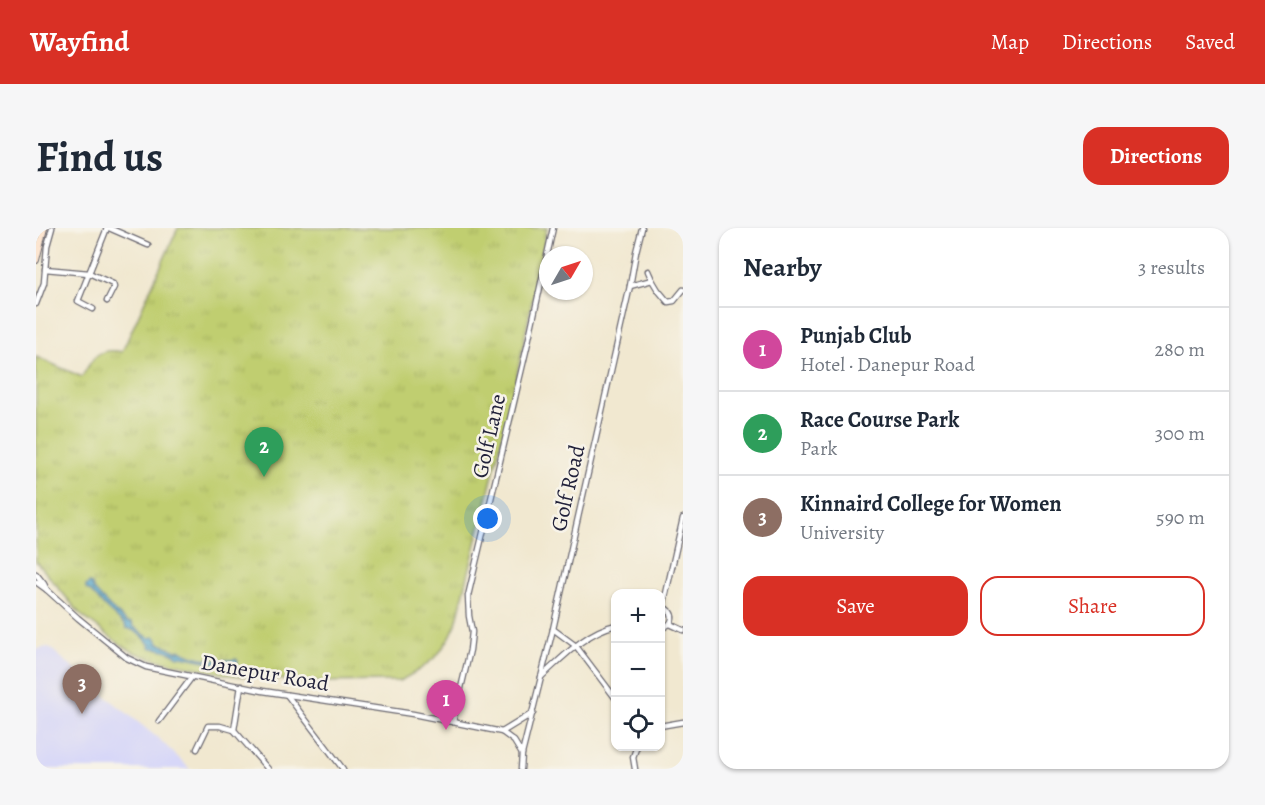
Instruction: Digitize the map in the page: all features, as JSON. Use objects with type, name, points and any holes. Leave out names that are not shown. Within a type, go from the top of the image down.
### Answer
[{"type":"main road","points":[[36,260],[44,228]]},
{"type":"street","points":[[36,304],[41,292],[47,246],[52,228]]},
{"type":"street","points":[[93,309],[78,301],[108,228],[148,245]]},
{"type":"street","name":"Golf Lane","points":[[453,722],[470,650],[472,632],[468,596],[553,228]]},
{"type":"street","name":"Golf Road","points":[[521,769],[522,754],[553,629],[642,228]]},
{"type":"street","points":[[36,260],[45,266],[89,273],[114,285],[107,301]]},
{"type":"street","points":[[648,271],[658,290],[668,302],[674,301],[683,290]]},
{"type":"street","points":[[630,286],[652,280]]},
{"type":"street","points":[[665,594],[683,518]]},
{"type":"street","points":[[674,554],[683,556]]},
{"type":"street","name":"Danepur Road","points":[[36,574],[47,590]]},
{"type":"street","name":"Danepur Road","points":[[36,582],[127,658],[146,667],[241,687],[413,714],[502,732]]},
{"type":"street","points":[[665,608],[670,610],[672,615],[672,621],[665,627]]},
{"type":"street","points":[[670,624],[683,630]]},
{"type":"street","points":[[541,677],[576,646],[593,634],[611,627]]},
{"type":"street","points":[[553,629],[576,646],[614,697]]},
{"type":"street","points":[[159,721],[192,677]]},
{"type":"street","points":[[234,730],[241,687]]},
{"type":"street","points":[[286,694],[343,769]]},
{"type":"street","points":[[522,754],[514,741],[502,732],[533,713]]},
{"type":"street","points":[[665,725],[683,722]]},
{"type":"street","points":[[197,749],[208,726],[220,726],[234,730],[268,769]]},
{"type":"street","points":[[635,751],[633,757],[635,769]]},
{"type":"shaded area","points":[[49,647],[159,739],[190,769],[36,769],[36,649]]},
{"type":"green space","points":[[178,228],[547,228],[543,246],[539,246],[539,267],[513,394],[456,624],[437,656],[400,681],[309,682],[230,675],[153,659],[133,652],[81,615],[36,561],[36,357],[82,377],[97,355],[107,351],[122,352]]},
{"type":"water","points":[[89,583],[110,607],[149,638],[155,637],[159,643],[176,651],[181,650],[200,658],[236,659],[237,665],[178,657],[165,650],[151,648],[144,638],[126,628],[86,589]]},
{"type":"place","name":"Race Course Park","points":[[264,477]]},
{"type":"place","name":"Kinnaird College for Women","points":[[82,714]]},
{"type":"place","name":"Punjab Club","points":[[446,730]]}]
